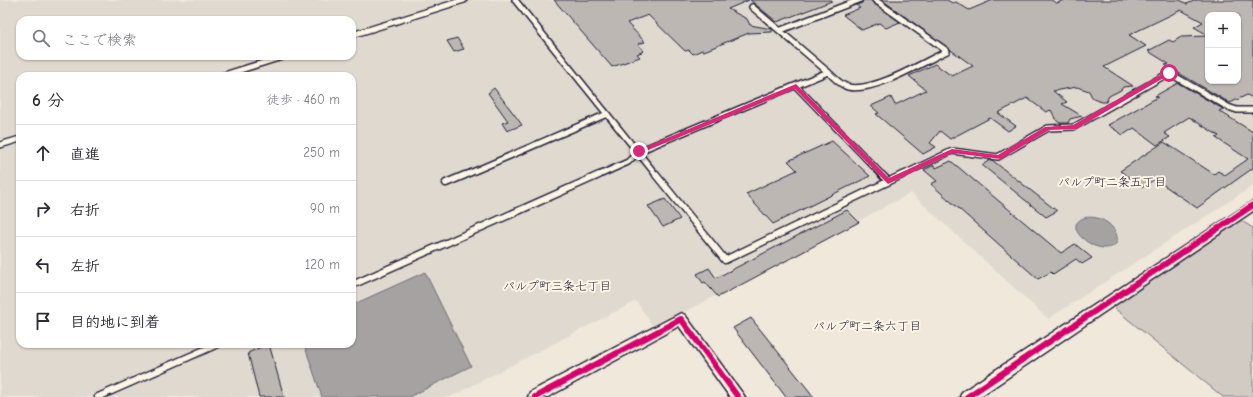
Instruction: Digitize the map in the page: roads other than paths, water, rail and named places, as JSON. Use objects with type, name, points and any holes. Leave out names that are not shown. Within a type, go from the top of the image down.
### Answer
[{"type":"street","points":[[967,397],[1253,205]]},
{"type":"street","points":[[535,397],[681,319],[738,397]]},
{"type":"lane","points":[[356,34],[464,0]]},
{"type":"lane","points":[[515,0],[607,114],[639,151],[725,260],[952,151],[998,157],[1048,128],[1074,127],[1169,73],[1228,107],[1237,110],[1253,110]]},
{"type":"lane","points":[[781,30],[859,0]]},
{"type":"lane","points":[[752,7],[847,87],[861,88],[876,85],[946,51],[875,0]]},
{"type":"lane","points":[[234,72],[272,60]]},
{"type":"lane","points":[[356,282],[628,162],[639,151],[828,72]]},
{"type":"lane","points":[[796,86],[888,181]]},
{"type":"lane","points":[[446,183],[607,114]]},
{"type":"lane","points":[[0,145],[16,140]]},
{"type":"lane","points":[[98,397],[209,348]]},
{"type":"district","name":"パルプ町二条五丁目","points":[[1112,182]]},
{"type":"district","name":"パルプ町三条七丁目","points":[[557,286]]},
{"type":"district","name":"パルプ町二条六丁目","points":[[867,326]]}]
